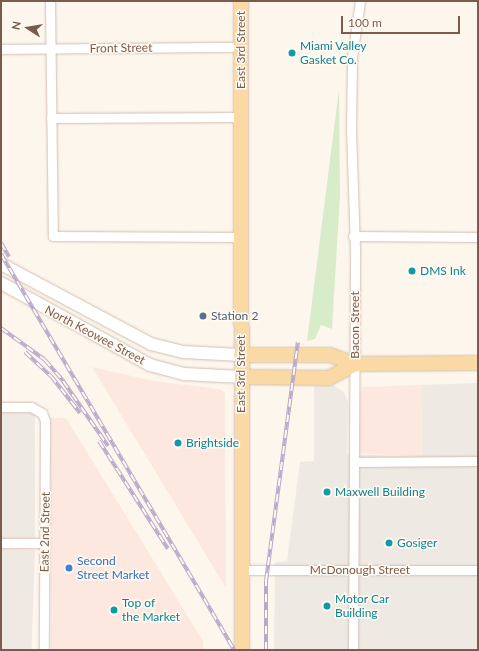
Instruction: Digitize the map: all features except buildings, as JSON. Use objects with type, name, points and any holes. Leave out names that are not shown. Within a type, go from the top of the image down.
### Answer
[{"type":"main road","name":"East 3rd Street","points":[[241,1],[242,650]]},
{"type":"main road","name":"North Keowee Street","points":[[1,264],[151,344],[182,352],[242,355]]},
{"type":"main road","name":"North Keowee Street","points":[[1,283],[150,365],[184,374],[242,378]]},
{"type":"main road","points":[[242,355],[330,355],[355,364],[478,363]]},
{"type":"main road","points":[[242,378],[328,378],[355,364]]},
{"type":"street","points":[[50,1],[53,236],[242,237]]},
{"type":"street","name":"Bacon Street","points":[[353,650],[355,364],[352,57],[360,1]]},
{"type":"street","name":"Front Street","points":[[1,49],[241,46]]},
{"type":"street","points":[[51,118],[241,116]]},
{"type":"street","points":[[353,236],[478,238]]},
{"type":"street","name":"East 2nd Street","points":[[1,407],[31,407],[43,415],[46,428],[44,650]]},
{"type":"street","points":[[354,462],[478,461]]},
{"type":"street","points":[[1,543],[44,543]]},
{"type":"street","name":"McDonough Street","points":[[242,570],[478,570]]},
{"type":"shaded area","points":[[92,367],[154,381],[219,389],[225,393],[226,588]]},
{"type":"shaded area","points":[[478,383],[478,650],[274,650],[275,562],[287,561],[300,462],[314,461],[314,386],[333,385],[344,392],[348,403],[347,454],[422,457],[421,385]]},
{"type":"shaded area","points":[[421,385],[422,457],[360,453],[358,396],[364,387]]},
{"type":"shaded area","points":[[1,413],[35,413],[35,538],[1,538]]},
{"type":"shaded area","points":[[51,418],[66,418],[203,641],[203,650],[51,650]]},
{"type":"shaded area","points":[[1,549],[35,550],[31,650],[1,650]]},
{"type":"green space","points":[[339,89],[340,196],[332,329],[321,325],[315,339],[307,341]]},
{"type":"railway","points":[[1,243],[9,257]]},
{"type":"railway","points":[[1,254],[234,650]]},
{"type":"railway","points":[[1,328],[45,360],[63,381],[108,446]]},
{"type":"railway","points":[[266,650],[266,581],[298,342]]},
{"type":"railway","points":[[25,352],[51,376],[80,413]]},
{"type":"railway","points":[[99,441],[168,549]]},
{"type":"place","name":"Miami Valley Gasket Co.","points":[[292,53]]},
{"type":"place","name":"DMS Ink","points":[[412,271]]},
{"type":"place","name":"Station 2","points":[[203,316]]},
{"type":"place","name":"Brightside","points":[[178,443]]},
{"type":"place","name":"Maxwell Building","points":[[327,492]]},
{"type":"place","name":"Gosiger","points":[[389,543]]},
{"type":"place","name":"Second Street Market","points":[[69,568]]},
{"type":"place","name":"Motor Car Building","points":[[327,606]]},
{"type":"place","name":"Top of the Market","points":[[114,610]]}]
